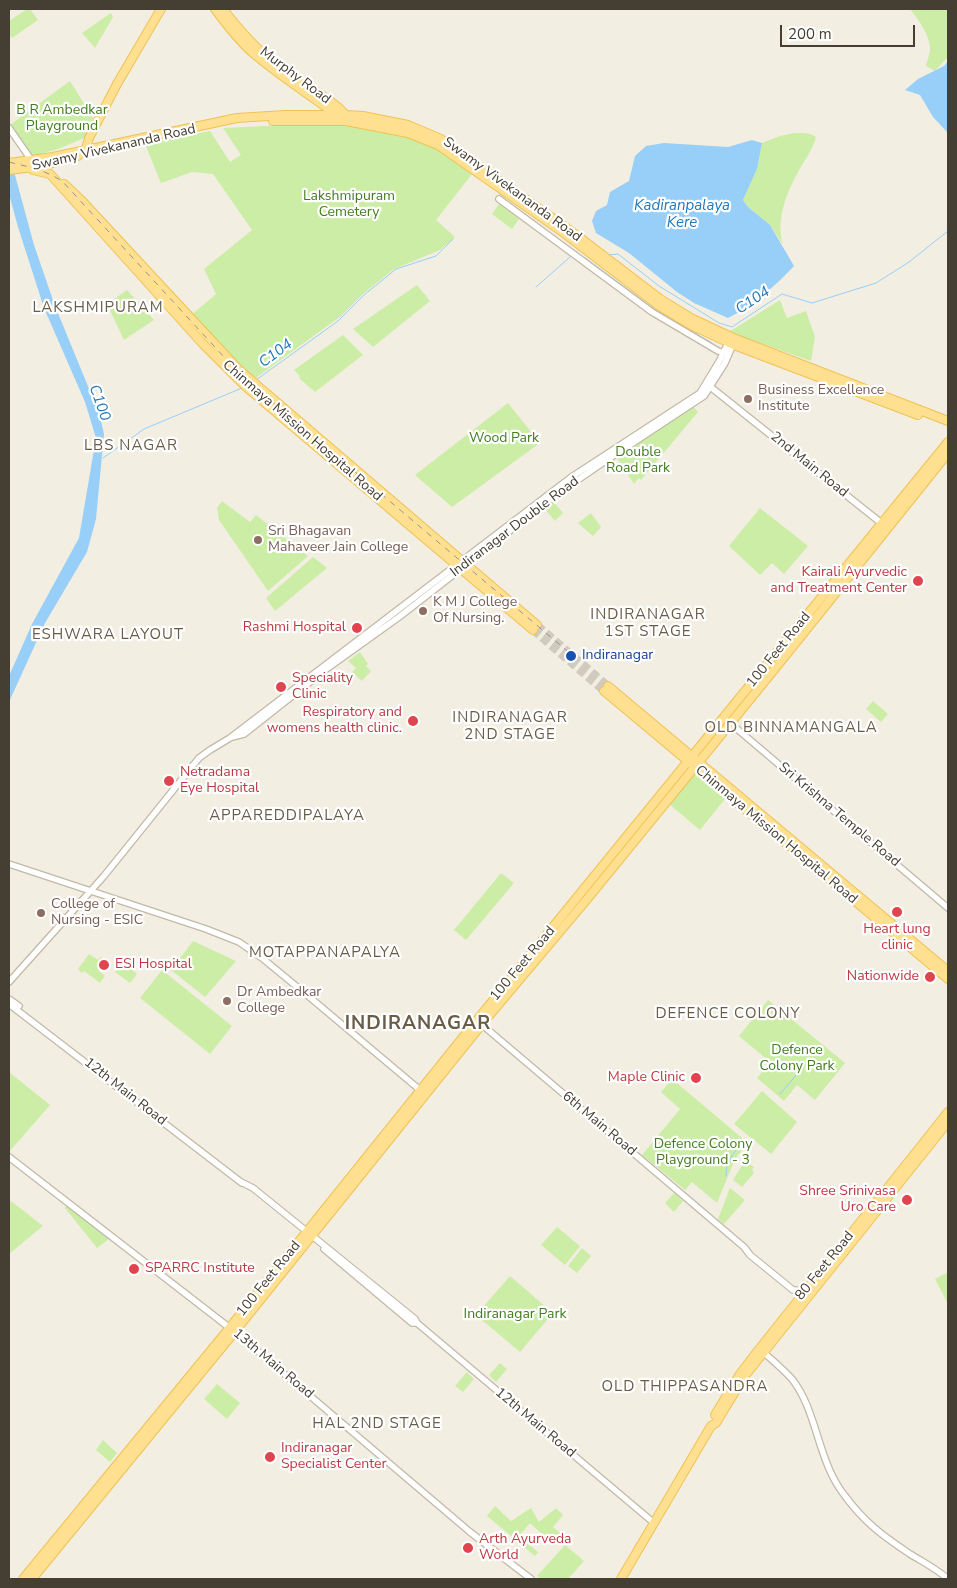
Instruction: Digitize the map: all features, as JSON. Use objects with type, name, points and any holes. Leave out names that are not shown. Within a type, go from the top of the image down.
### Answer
[{"type":"main road","points":[[85,152],[89,138],[117,84],[161,9]]},
{"type":"main road","name":"Murphy Road","points":[[215,9],[251,52],[342,118]]},
{"type":"main road","name":"Murphy Road","points":[[223,9],[259,50],[282,69],[307,85],[342,118]]},
{"type":"main road","points":[[316,115],[321,110],[322,104]]},
{"type":"main road","name":"Swamy Vivekananda Road","points":[[12,166],[28,166],[219,123],[285,115],[316,115],[342,118]]},
{"type":"main road","name":"Swamy Vivekananda Road","points":[[219,123],[363,116],[408,124],[441,138],[660,299],[691,318],[732,341],[948,427]]},
{"type":"main road","name":"Swamy Vivekananda Road","points":[[42,166],[85,152]]},
{"type":"main road","name":"Chinmaya Mission Hospital Road","points":[[28,166],[42,166],[51,171],[82,201],[252,383],[535,627]]},
{"type":"main road","name":"Chinmaya Mission Hospital Road","points":[[28,166],[50,174],[203,344],[245,386],[461,564]]},
{"type":"main road","name":"Swamy Vivekananda Road","points":[[732,341],[948,421]]},
{"type":"main road","name":"100 Feet Road","points":[[693,761],[730,723],[948,442]]},
{"type":"main road","name":"100 Feet Road","points":[[309,1234],[420,1090],[588,898],[767,667],[884,525],[948,453]]},
{"type":"main road","name":"Chinmaya Mission Hospital Road","points":[[606,688],[948,979]]},
{"type":"main road","name":"Chinmaya Mission Hospital Road","points":[[693,761],[948,970]]},
{"type":"main road","name":"100 Feet Road","points":[[32,1579],[479,1022]]},
{"type":"main road","name":"80 Feet Road","points":[[621,1579],[711,1426],[712,1420],[729,1391],[802,1295],[948,1112]]},
{"type":"main road","name":"80 Feet Road","points":[[802,1295],[948,1122]]},
{"type":"main road","name":"100 Feet Road","points":[[23,1579],[232,1330]]},
{"type":"street","points":[[9,128],[28,166]]},
{"type":"street","points":[[499,199],[652,312],[726,353]]},
{"type":"street","name":"Indiranagar Double Road","points":[[9,986],[92,892],[199,758],[248,726],[399,617],[461,564],[573,476],[700,393],[709,385],[720,360],[732,341]]},
{"type":"street","name":"2nd Main Road","points":[[709,385],[884,525]]},
{"type":"street","name":"Sri Krishna Temple Road","points":[[730,723],[948,908]]},
{"type":"street","points":[[9,864],[206,929],[246,946],[308,995],[420,1090]]},
{"type":"street","name":"Indiranagar Double Road","points":[[9,982],[70,913],[92,892]]},
{"type":"street","points":[[9,998],[19,1007],[21,1012]]},
{"type":"street","name":"12th Main Road","points":[[9,1004],[241,1182],[253,1188],[415,1319],[417,1323],[654,1523]]},
{"type":"street","name":"6th Main Road","points":[[479,1022],[744,1247],[750,1255],[793,1290],[802,1295]]},
{"type":"street","name":"13th Main Road","points":[[9,1157],[232,1330],[470,1532],[531,1579]]},
{"type":"street","points":[[761,1351],[792,1379],[807,1406],[828,1470],[844,1496],[868,1524],[935,1568],[948,1579]]},
{"type":"green space","points":[[30,9],[38,20],[12,38],[9,34],[9,21]]},
{"type":"green space","points":[[910,9],[948,9],[948,57],[935,71],[926,66],[930,51],[928,38],[920,22]]},
{"type":"green space","points":[[111,13],[113,17],[95,48],[82,33]]},
{"type":"green space","name":"B R Ambedkar Playground","points":[[70,81],[93,118],[84,138],[58,149],[33,156],[10,125]]},
{"type":"green space","name":"Lakshmipuram Cemetery","points":[[286,125],[354,126],[400,134],[436,149],[472,174],[436,220],[455,237],[440,250],[394,269],[363,294],[341,316],[253,380],[190,316],[216,294],[204,269],[252,230],[213,174],[192,172],[161,183],[145,144],[210,131],[230,162],[241,155],[223,128]]},
{"type":"green space","points":[[794,133],[814,135],[816,137],[785,201],[781,219],[783,245],[770,225],[748,207],[743,200],[757,169],[762,143]]},
{"type":"green space","points":[[499,204],[519,219],[512,229],[492,214]]},
{"type":"green space","points":[[417,285],[430,301],[373,347],[353,329]]},
{"type":"green space","points":[[127,290],[154,320],[124,340],[107,304]]},
{"type":"green space","points":[[780,300],[787,318],[806,311],[815,337],[811,361],[729,332]]},
{"type":"green space","points":[[343,335],[363,355],[315,392],[299,378],[300,376],[294,370]]},
{"type":"green space","name":"Wood Park","points":[[508,403],[540,443],[452,507],[415,475]]},
{"type":"green space","name":"Double Road Park","points":[[693,406],[698,412],[641,480],[639,478],[634,484],[617,458]]},
{"type":"green space","name":"Sri Bhagavan Mahaveer Jain College","points":[[222,501],[250,522],[256,515],[308,556],[268,591],[219,520],[217,508]]},
{"type":"green space","points":[[553,501],[563,513],[555,521],[544,508]]},
{"type":"green space","points":[[760,508],[808,546],[784,574],[772,563],[760,575],[729,546]]},
{"type":"green space","points":[[591,513],[601,527],[593,536],[578,523]]},
{"type":"green space","points":[[313,557],[327,568],[275,611],[266,598]]},
{"type":"green space","points":[[360,652],[368,664],[366,666],[371,671],[362,681],[352,672],[356,668],[348,661]]},
{"type":"green space","points":[[873,701],[888,714],[881,722],[866,709]]},
{"type":"green space","points":[[694,774],[725,799],[700,830],[669,804]]},
{"type":"green space","points":[[501,873],[514,883],[466,940],[454,930]]},
{"type":"green space","points":[[193,941],[236,961],[205,997],[171,970]]},
{"type":"green space","points":[[89,954],[98,960],[101,957],[105,960],[98,970],[105,976],[100,983],[84,971],[82,973],[78,969]]},
{"type":"green space","points":[[123,962],[137,974],[130,983],[115,972]]},
{"type":"green space","points":[[162,970],[232,1026],[210,1054],[140,998]]},
{"type":"green space","name":"Defence Colony Park","points":[[768,1000],[845,1063],[815,1100],[797,1085],[784,1101],[757,1078],[770,1062],[739,1036]]},
{"type":"green space","points":[[9,1072],[50,1105],[9,1152]]},
{"type":"green space","name":"Defence Colony Playground - 3","points":[[672,1079],[748,1143],[735,1159],[717,1203],[692,1182],[685,1190],[642,1155],[680,1109],[661,1092]]},
{"type":"green space","points":[[762,1091],[797,1122],[771,1154],[734,1124]]},
{"type":"green space","points":[[745,1160],[754,1167],[752,1170],[754,1173],[742,1187],[733,1180]]},
{"type":"green space","points":[[730,1188],[745,1200],[724,1224],[718,1219]]},
{"type":"green space","points":[[674,1193],[683,1201],[674,1212],[665,1203]]},
{"type":"green space","points":[[11,1201],[43,1226],[9,1254],[9,1203]]},
{"type":"green space","points":[[67,1204],[109,1239],[97,1248],[65,1208]]},
{"type":"green space","points":[[557,1227],[580,1246],[565,1265],[541,1245]]},
{"type":"green space","points":[[582,1248],[591,1256],[577,1273],[568,1266]]},
{"type":"green space","points":[[948,1272],[948,1304],[935,1279]]},
{"type":"green space","name":"Indiranagar Park","points":[[510,1276],[553,1313],[520,1352],[476,1315]]},
{"type":"green space","points":[[500,1363],[507,1369],[496,1382],[489,1375]]},
{"type":"green space","points":[[467,1372],[474,1379],[463,1392],[455,1386]]},
{"type":"green space","points":[[217,1384],[240,1403],[227,1419],[204,1399]]},
{"type":"green space","points":[[103,1440],[117,1453],[110,1462],[96,1450]]},
{"type":"green space","points":[[495,1506],[511,1521],[531,1508],[539,1522],[556,1508],[563,1515],[553,1527],[564,1536],[555,1546],[530,1523],[519,1536],[538,1552],[535,1556],[487,1516]]},
{"type":"green space","points":[[565,1545],[584,1561],[568,1579],[541,1579],[537,1576]]},
{"type":"water","points":[[948,61],[948,133],[933,117],[920,95],[905,90],[918,79],[944,66]]},
{"type":"water","name":"Kadiranpalaya Kere","points":[[752,140],[762,143],[757,169],[743,200],[748,207],[770,225],[794,266],[763,295],[737,313],[728,318],[694,303],[677,292],[629,253],[596,233],[592,221],[596,211],[607,205],[610,192],[629,181],[635,156],[646,146],[664,143],[728,147]]},
{"type":"water","points":[[9,158],[34,245],[55,306],[99,413],[104,434],[96,519],[87,552],[45,623],[9,702],[9,676],[32,624],[79,538],[96,438],[85,402],[44,308],[18,227],[9,194]]},
{"type":"waterway","name":"C104","points":[[607,255],[618,254],[659,286],[719,323],[732,327],[782,294],[812,303],[876,283],[909,262],[948,231]]},
{"type":"waterway","name":"C104","points":[[256,380],[338,321],[364,295],[396,269],[436,256],[453,239]]},
{"type":"waterway","name":"C104","points":[[536,287],[570,257]]},
{"type":"waterway","points":[[584,257],[658,312],[712,343]]},
{"type":"waterway","name":"C104","points":[[103,458],[144,429],[242,388]]},
{"type":"waterway","points":[[780,1094],[804,1066]]},
{"type":"waterway","points":[[726,1176],[729,1162],[741,1142]]},
{"type":"tunnel","points":[[537,625],[608,686]]},
{"type":"tunnel","points":[[533,630],[604,691]]},
{"type":"railway","points":[[9,162],[44,172],[63,182],[252,385],[572,655]]},
{"type":"place","name":"Business Excellence Institute","points":[[748,399]]},
{"type":"place","name":"Sri Bhagavan Mahaveer Jain College","points":[[258,540]]},
{"type":"place","name":"Kairali Ayurvedic and Treatment Center","points":[[918,581]]},
{"type":"place","name":"K M J College Of Nursing.","points":[[423,611]]},
{"type":"place","name":"Rashmi Hospital","points":[[357,628]]},
{"type":"place","name":"Indiranagar","points":[[571,656]]},
{"type":"place","name":"Speciality Clinic","points":[[281,687]]},
{"type":"place","name":"Respiratory and womens health clinic.","points":[[413,721]]},
{"type":"place","name":"Netradama Eye Hospital","points":[[169,781]]},
{"type":"place","name":"Heart lung clinic","points":[[897,912]]},
{"type":"place","name":"College of Nursing - ESIC","points":[[41,913]]},
{"type":"place","name":"ESI Hospital","points":[[104,965]]},
{"type":"place","name":"Nationwide","points":[[930,977]]},
{"type":"place","name":"Dr Ambedkar College","points":[[227,1001]]},
{"type":"place","name":"Maple Clinic","points":[[696,1078]]},
{"type":"place","name":"Shree Srinivasa Uro Care","points":[[907,1200]]},
{"type":"place","name":"SPARRC Institute","points":[[134,1269]]},
{"type":"place","name":"Indiranagar Specialist Center","points":[[270,1457]]},
{"type":"place","name":"Arth Ayurveda World","points":[[468,1548]]},
{"type":"district","name":"LAKSHMIPURAM","points":[[98,308]]},
{"type":"district","name":"LBS NAGAR","points":[[131,446]]},
{"type":"district","name":"INDIRANAGAR 1ST STAGE","points":[[648,624]]},
{"type":"district","name":"ESHWARA LAYOUT","points":[[108,635]]},
{"type":"district","name":"INDIRANAGAR 2ND STAGE","points":[[510,726]]},
{"type":"district","name":"OLD BINNAMANGALA","points":[[791,728]]},
{"type":"district","name":"APPAREDDIPALAYA","points":[[287,816]]},
{"type":"district","name":"MOTAPPANAPALYA","points":[[325,953]]},
{"type":"district","name":"DEFENCE COLONY","points":[[728,1014]]},
{"type":"district","name":"INDIRANAGAR","points":[[418,1024]]},
{"type":"district","name":"OLD THIPPASANDRA","points":[[685,1387]]},
{"type":"district","name":"HAL 2ND STAGE","points":[[377,1424]]},
{"type":"water label","name":"C100","points":[[99,403]]}]
